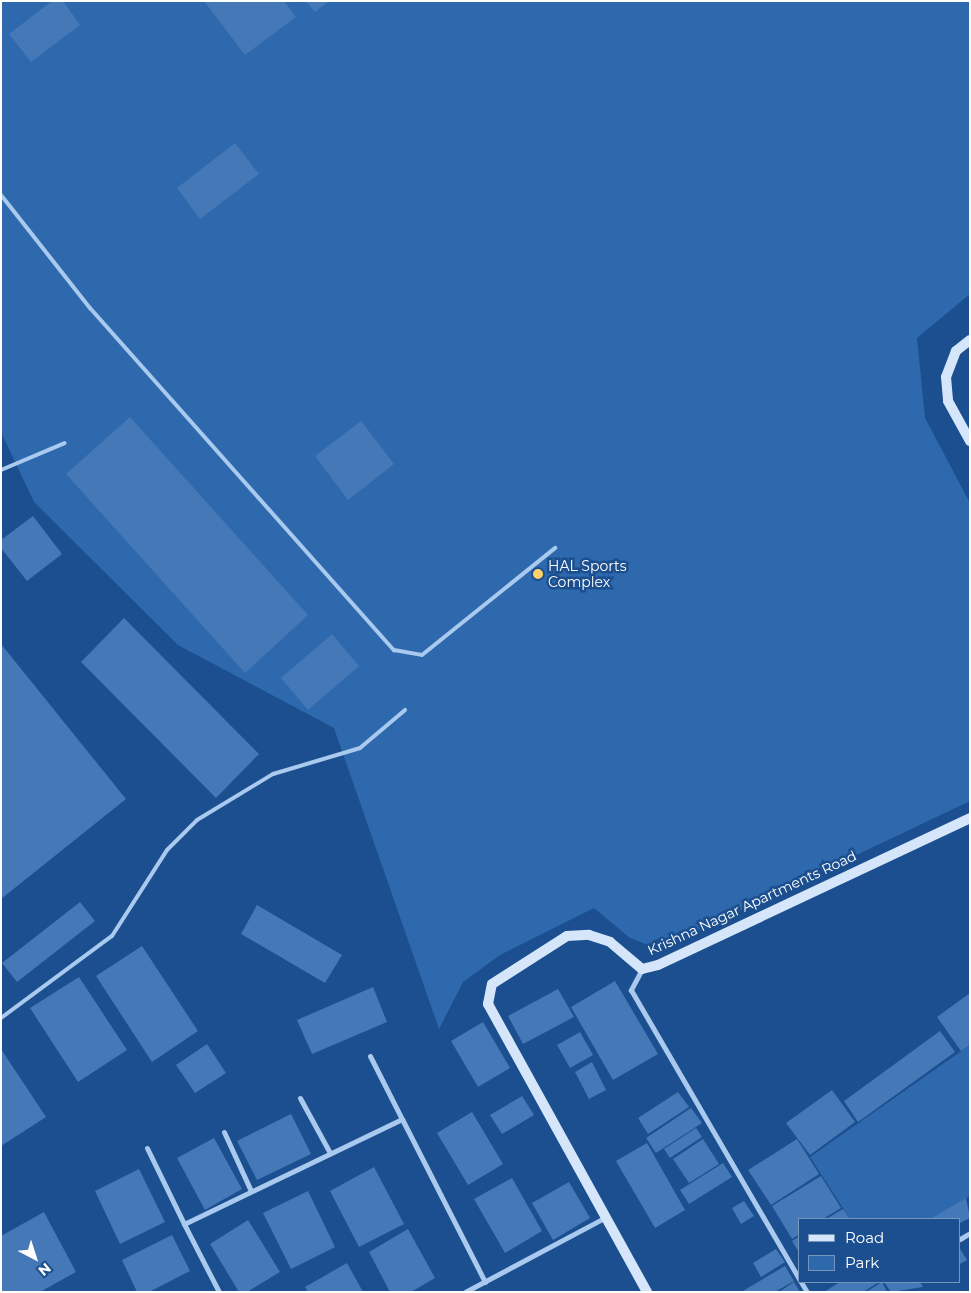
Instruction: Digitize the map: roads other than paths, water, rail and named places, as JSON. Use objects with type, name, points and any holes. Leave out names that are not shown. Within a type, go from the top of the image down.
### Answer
[{"type":"street","points":[[970,340],[956,351],[946,377],[948,402],[970,441]]},
{"type":"street","name":"Krishna Nagar Apartments Road","points":[[647,1292],[488,1004],[492,984],[567,936],[589,935],[610,942],[642,969],[970,818]]},
{"type":"street","points":[[642,969],[631,990],[798,1278]]},
{"type":"street","points":[[370,1056],[485,1282]]},
{"type":"street","points":[[300,1098],[330,1154]]},
{"type":"street","points":[[184,1224],[402,1119]]},
{"type":"street","points":[[224,1132],[252,1191]]},
{"type":"street","points":[[147,1148],[219,1292]]},
{"type":"street","points":[[465,1292],[606,1217]]},
{"type":"lane","points":[[1,195],[90,308],[394,650],[422,655],[555,548]]},
{"type":"lane","points":[[1,470],[65,443]]},
{"type":"lane","points":[[1,1018],[112,936],[167,850],[197,820],[273,774],[360,748],[405,710]]},
{"type":"place","name":"HAL Sports Complex","points":[[538,574]]}]
